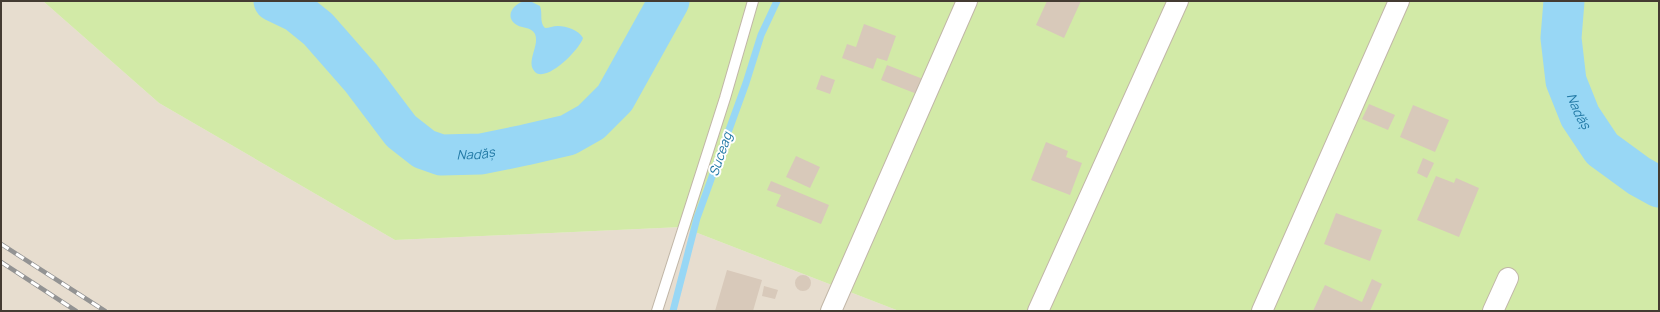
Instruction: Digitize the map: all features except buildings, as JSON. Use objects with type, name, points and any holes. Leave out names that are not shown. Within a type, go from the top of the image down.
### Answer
[{"type":"street","points":[[831,311],[967,1]]},
{"type":"street","points":[[1038,311],[1178,1]]},
{"type":"street","points":[[1262,311],[1399,1]]},
{"type":"street","points":[[1493,311],[1508,278]]},
{"type":"lane","points":[[657,311],[725,98],[753,1]]},
{"type":"shaded area","points":[[1,1],[43,1],[159,103],[395,240],[682,227],[899,311],[1,311]]},
{"type":"green space","points":[[43,1],[1659,1],[1659,311],[899,311],[682,227],[395,240],[159,103]]},
{"type":"water","points":[[524,1],[530,1],[540,6],[542,23],[545,28],[558,26],[565,27],[579,33],[583,38],[576,50],[570,56],[555,69],[547,73],[540,74],[535,72],[532,68],[531,64],[536,44],[535,34],[533,31],[516,25],[511,20],[510,16],[512,10],[517,4]]},
{"type":"waterway","name":"Nadăș","points":[[274,1],[297,12],[318,29],[361,78],[401,131],[424,149],[441,155],[481,154],[525,145],[568,135],[591,122],[615,98],[669,1]]},
{"type":"waterway","name":"Suceag","points":[[673,311],[697,218],[746,83],[761,35],[777,1]]},
{"type":"waterway","name":"Nadăș","points":[[1564,1],[1561,38],[1566,81],[1580,116],[1602,149],[1639,176],[1659,187]]},
{"type":"railway","points":[[1,244],[105,311]]},
{"type":"railway","points":[[1,262],[76,311]]}]
